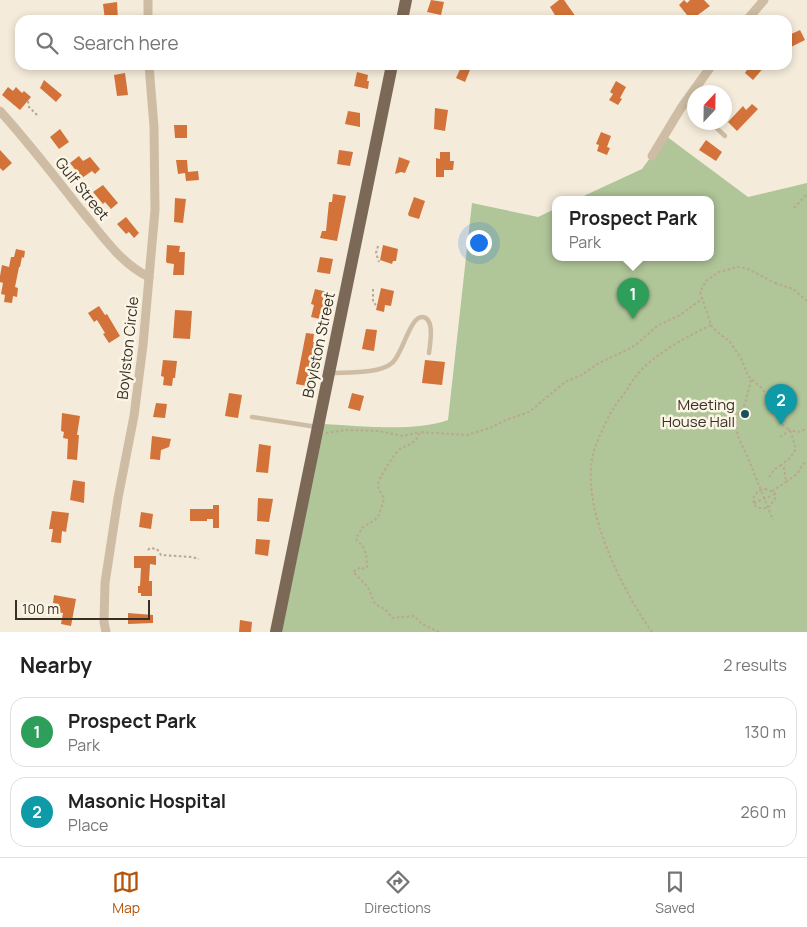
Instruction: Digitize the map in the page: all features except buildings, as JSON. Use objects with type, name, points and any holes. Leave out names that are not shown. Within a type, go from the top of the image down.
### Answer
[{"type":"main road","points":[[403,15],[406,0]]},
{"type":"main road","name":"Boylston Street","points":[[276,632],[391,70]]},
{"type":"street","points":[[148,0],[148,15]]},
{"type":"street","points":[[751,15],[764,0]]},
{"type":"street","name":"Boylston Circle","points":[[106,632],[104,622],[106,583],[118,498],[134,416],[155,210],[156,179],[149,70]]},
{"type":"street","points":[[652,156],[686,101],[708,70]]},
{"type":"street","name":"Gulf Street","points":[[0,112],[99,232],[130,265],[149,277]]},
{"type":"lane","points":[[719,130],[725,136]]},
{"type":"lane","points":[[330,373],[382,369],[392,363],[399,354],[414,321],[423,317],[428,319],[431,326],[429,353]]},
{"type":"lane","points":[[252,417],[318,430]]},
{"type":"path","points":[[28,100],[29,107],[38,116]]},
{"type":"path","points":[[794,208],[807,194]]},
{"type":"path","points":[[378,246],[376,253],[378,262]]},
{"type":"path","points":[[807,301],[792,289],[765,279],[748,269],[738,267],[719,272],[706,281],[700,292],[711,325],[730,342],[741,358],[751,379],[763,389],[771,409],[784,426],[798,432],[807,429]]},
{"type":"path","points":[[373,289],[373,300],[374,305],[376,305]]},
{"type":"path","points":[[318,430],[379,431],[404,436],[420,432],[467,435],[490,428],[529,412],[565,382],[582,375],[596,364],[627,350],[657,326],[680,315],[702,299]]},
{"type":"path","points":[[652,632],[623,585],[607,550],[593,497],[592,459],[595,446],[609,416],[636,375],[656,357],[711,325]]},
{"type":"path","points":[[751,379],[747,399],[736,418],[736,428],[773,520]]},
{"type":"path","points":[[780,437],[790,430]]},
{"type":"path","points":[[768,477],[790,458],[796,449],[790,430]]},
{"type":"path","points":[[420,432],[418,439],[398,450],[392,456],[387,468],[381,474],[378,486],[384,499],[381,510],[375,520],[363,527],[356,538],[364,546],[367,566],[364,569],[361,567],[352,571],[368,587],[375,604],[386,610],[392,618],[414,616],[433,631],[440,632]]},
{"type":"path","points":[[753,503],[755,494],[760,490],[772,490],[786,482],[797,474],[803,464],[807,462]]},
{"type":"path","points":[[781,465],[784,468],[786,482]]},
{"type":"path","points":[[753,503],[760,508],[768,508],[774,502],[775,494],[772,490]]},
{"type":"path","points":[[753,503],[775,494]]},
{"type":"path","points":[[148,550],[150,548],[157,549],[161,555],[200,559]]},
{"type":"green space","points":[[666,136],[748,197],[807,183],[807,632],[276,632],[319,424],[401,427],[434,424],[448,420],[472,203],[538,217],[552,210],[552,261],[714,261],[714,196],[584,196],[642,169]]},
{"type":"place","name":"Prospect Park","points":[[633,319]]},
{"type":"place","name":"Meeting House Hall","points":[[745,414]]},
{"type":"place","name":"Masonic Hospital","points":[[781,425]]}]
